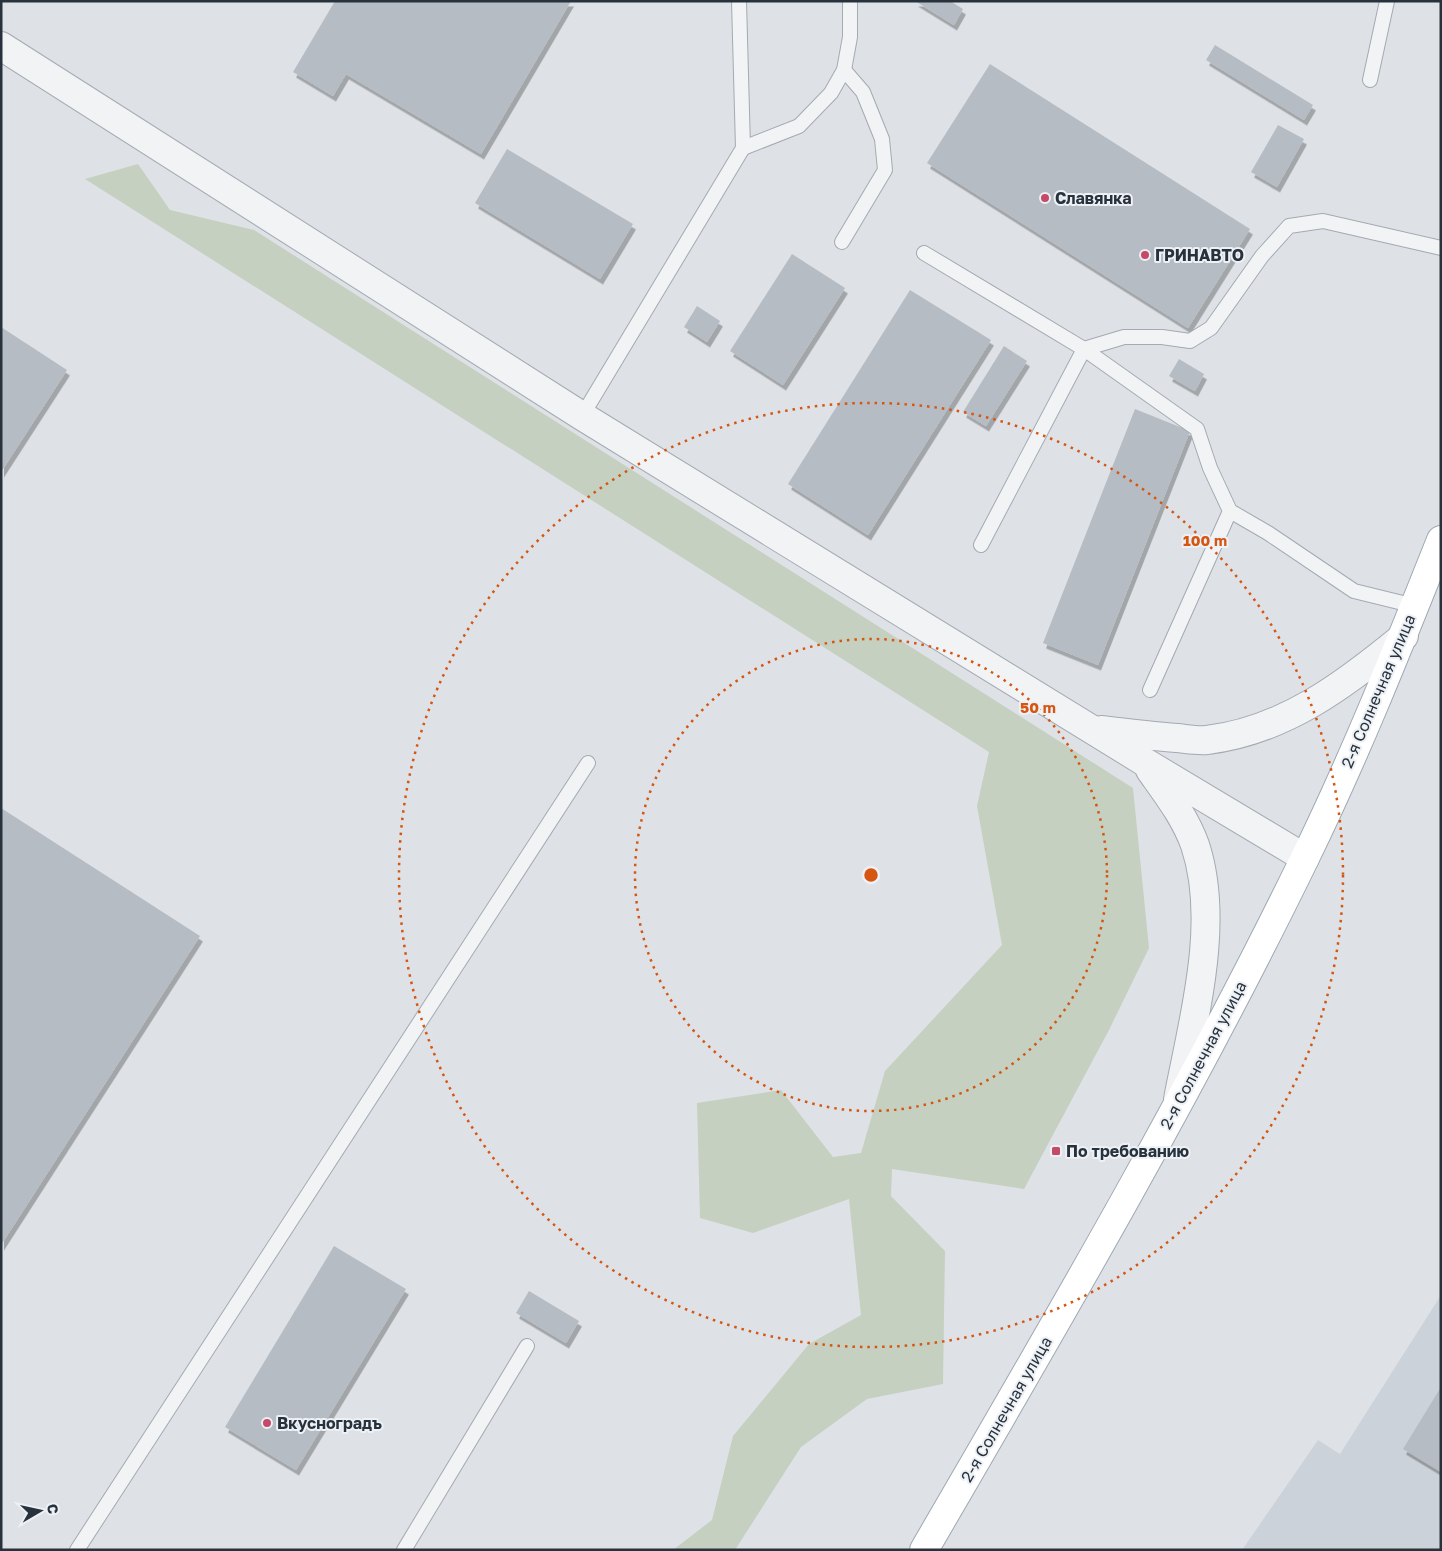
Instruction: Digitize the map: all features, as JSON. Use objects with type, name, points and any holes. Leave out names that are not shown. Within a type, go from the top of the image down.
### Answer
[{"type":"main road","name":"2-я Солнечная улица","points":[[924,1550],[1086,1271],[1215,1036],[1305,858],[1404,636],[1441,540]]},
{"type":"street","points":[[1,46],[582,416],[1143,761],[1305,858]]},
{"type":"street","points":[[1092,729],[1206,740],[1246,732],[1282,720],[1318,699],[1364,669],[1404,636]]},
{"type":"street","points":[[1143,761],[1178,809],[1194,844],[1203,876],[1205,920],[1198,990],[1176,1108]]},
{"type":"lane","points":[[582,416],[743,148],[739,1]]},
{"type":"lane","points":[[743,148],[799,126],[831,93],[844,70],[850,37],[850,1]]},
{"type":"lane","points":[[1370,80],[1388,1]]},
{"type":"lane","points":[[842,242],[885,170],[882,139],[863,92],[844,70]]},
{"type":"lane","points":[[981,546],[1084,349],[1124,337],[1162,336],[1190,341],[1211,328],[1262,256],[1288,226],[1323,221],[1441,248]]},
{"type":"lane","points":[[924,253],[1084,349],[1197,429],[1210,468],[1230,511],[1268,533],[1354,591],[1415,606]]},
{"type":"lane","points":[[1150,690],[1230,511]]},
{"type":"lane","points":[[77,1550],[588,763]]},
{"type":"lane","points":[[404,1550],[527,1346]]},
{"type":"shaded area","points":[[1441,1295],[1441,1550],[1242,1550],[1318,1440],[1340,1454]]},
{"type":"green space","points":[[138,164],[170,210],[254,230],[1133,788],[1149,948],[1109,1030],[1024,1189],[892,1169],[891,1196],[945,1251],[943,1384],[867,1399],[801,1447],[735,1550],[673,1550],[712,1520],[733,1436],[809,1344],[861,1315],[849,1199],[753,1233],[700,1218],[697,1103],[781,1090],[833,1157],[861,1153],[885,1071],[1002,945],[977,806],[989,752],[85,179]]},
{"type":"building","points":[[335,1],[571,1],[481,154],[346,74],[333,96],[293,72]]},
{"type":"building","points":[[915,1],[950,1],[963,9],[954,25]]},
{"type":"building","points":[[1215,45],[1313,105],[1304,120],[1206,60]]},
{"type":"building","points":[[990,64],[1250,229],[1188,328],[927,163]]},
{"type":"building","points":[[1278,125],[1304,139],[1277,187],[1251,172]]},
{"type":"building","points":[[507,149],[633,224],[600,279],[475,203]]},
{"type":"building","points":[[792,254],[845,288],[783,385],[730,351]]},
{"type":"building","points":[[910,290],[991,340],[868,535],[788,484]]},
{"type":"building","points":[[697,306],[720,321],[707,342],[684,327]]},
{"type":"building","points":[[1,327],[67,370],[1,472]]},
{"type":"building","points":[[1004,346],[1027,361],[986,426],[963,412]]},
{"type":"building","points":[[1179,359],[1204,374],[1195,391],[1169,376]]},
{"type":"building","points":[[1135,409],[1190,431],[1098,665],[1043,643]]},
{"type":"building","points":[[1,808],[200,936],[1,1245]]},
{"type":"building","points":[[334,1246],[406,1289],[296,1470],[225,1427]]},
{"type":"building","points":[[529,1291],[579,1321],[566,1343],[516,1313]]},
{"type":"building","points":[[1441,1387],[1441,1472],[1403,1449]]},
{"type":"place","name":"Славянка","points":[[1045,198]]},
{"type":"place","name":"ГРИНАВТО","points":[[1145,255]]},
{"type":"place","name":"По требованию","points":[[1056,1151]]},
{"type":"place","name":"Вкусноградъ","points":[[267,1423]]}]
